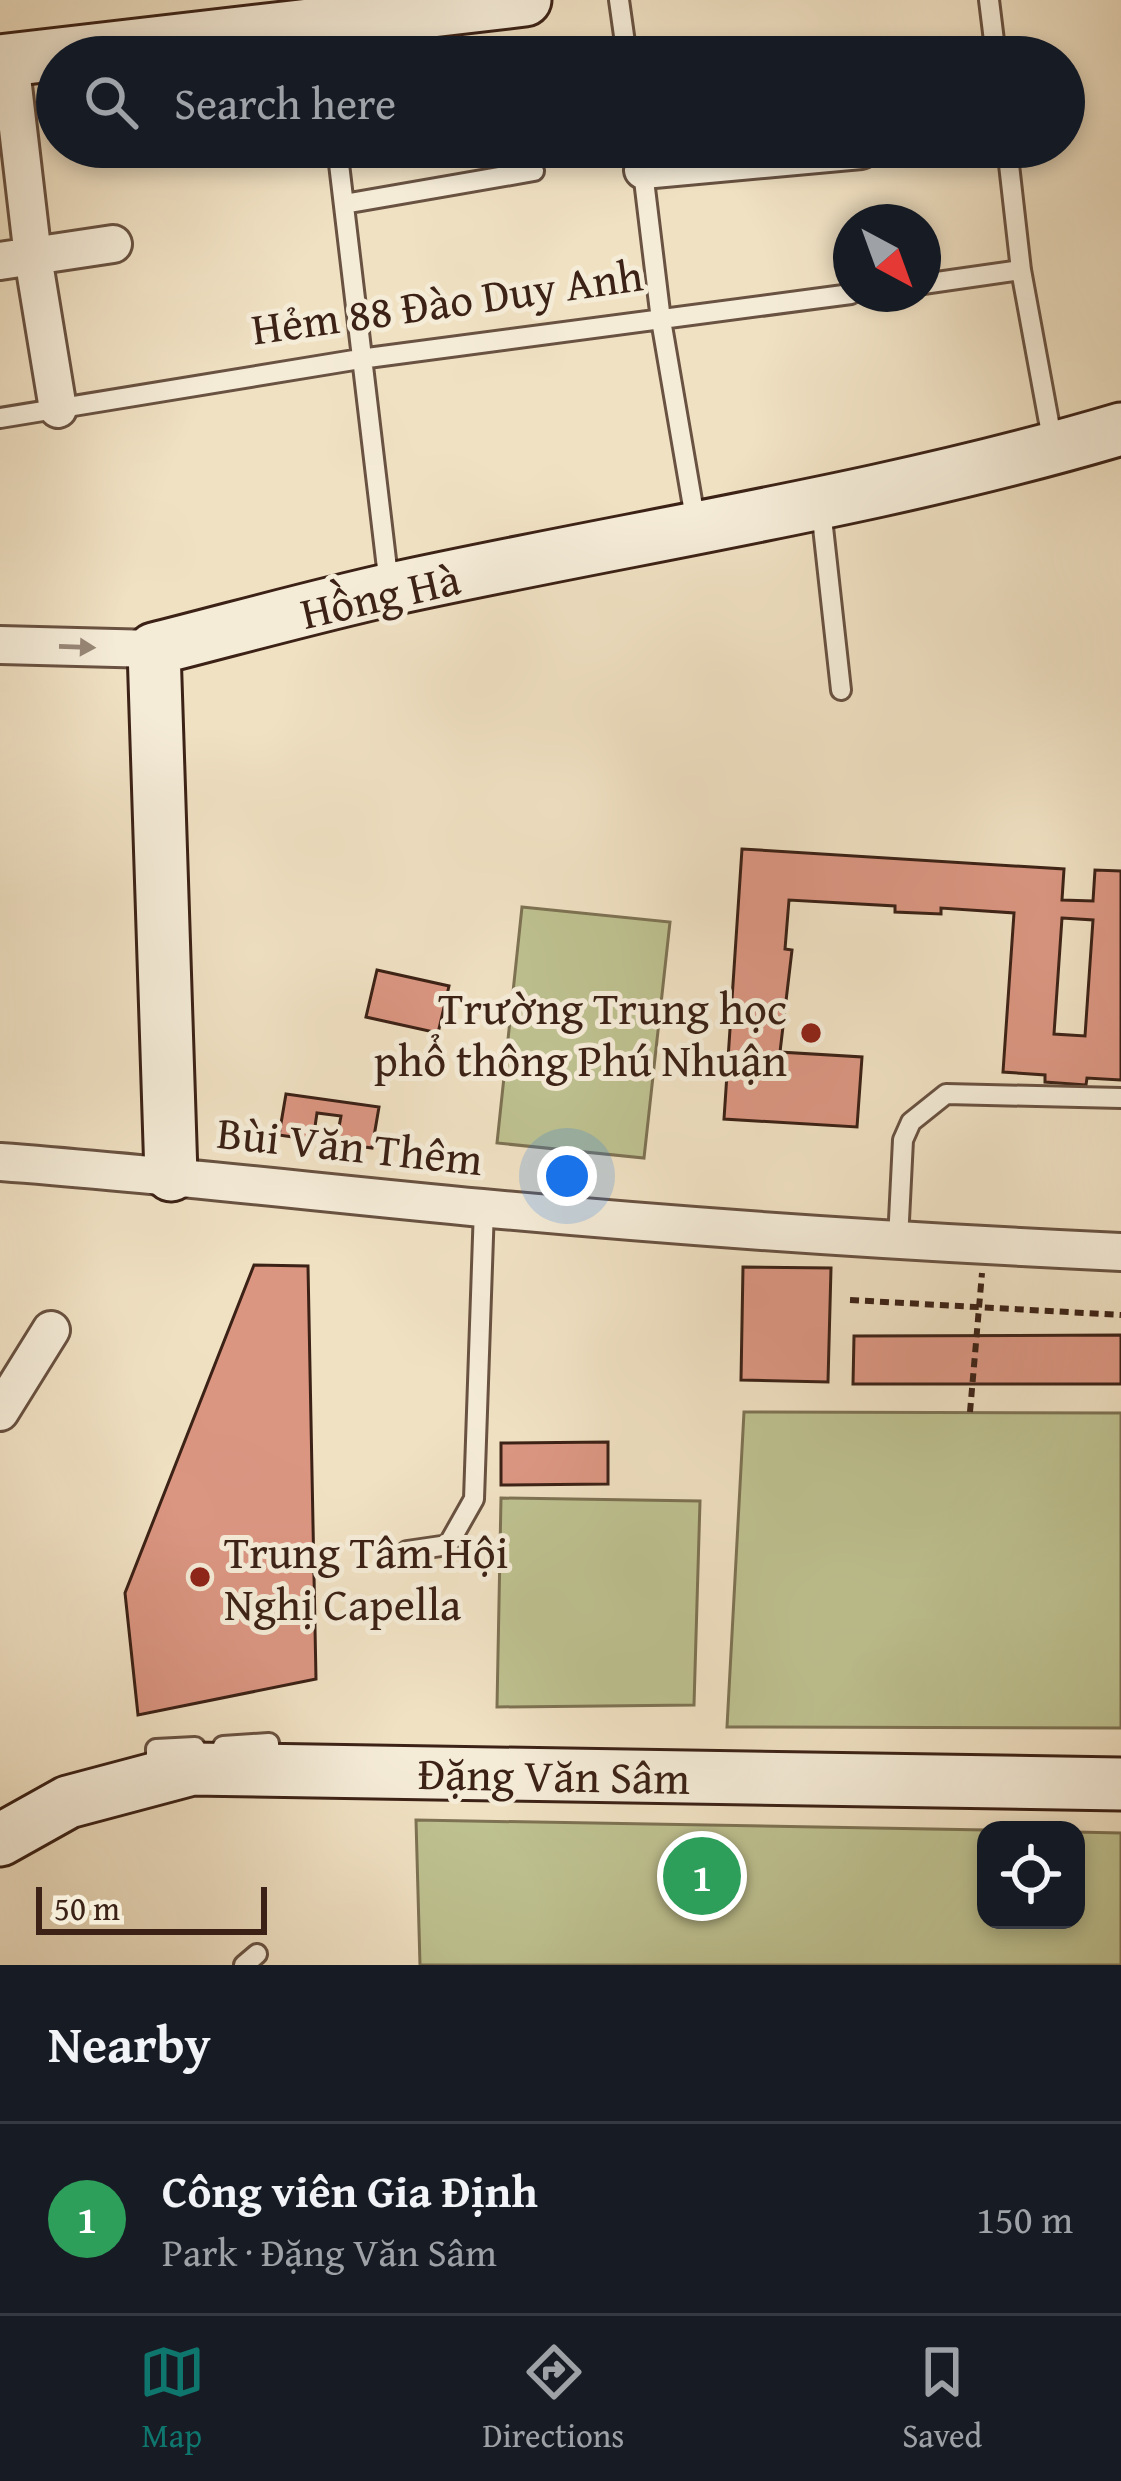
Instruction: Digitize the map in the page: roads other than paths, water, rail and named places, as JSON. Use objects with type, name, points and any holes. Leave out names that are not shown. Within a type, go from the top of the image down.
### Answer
[{"type":"street","points":[[277,36],[525,0]]},
{"type":"street","points":[[36,57],[5,60],[16,259],[58,409]]},
{"type":"street","points":[[16,259],[113,244]]},
{"type":"street","name":"Hồng Hà","points":[[154,649],[389,590],[821,504],[1121,429]]},
{"type":"street","points":[[0,645],[154,649],[171,1175]]},
{"type":"street","name":"Bùi Văn Thêm","points":[[0,1162],[484,1208],[1121,1252]]},
{"type":"street","points":[[0,1412],[51,1330]]},
{"type":"street","name":"Đặng Văn Sâm","points":[[0,1840],[68,1802],[192,1769],[1121,1784]]},
{"type":"lane","points":[[619,0],[624,36]]},
{"type":"lane","points":[[989,0],[993,36]]},
{"type":"lane","points":[[340,168],[389,590]]},
{"type":"lane","points":[[643,168],[661,320],[697,529]]},
{"type":"lane","points":[[1009,168],[1021,270],[1054,449]]},
{"type":"lane","points":[[344,203],[534,171]]},
{"type":"lane","points":[[941,281],[1021,270]]},
{"type":"lane","name":"Hẻm 88 Đào Duy Anh","points":[[0,418],[360,359],[833,296]]},
{"type":"lane","points":[[821,504],[841,691]]},
{"type":"lane","points":[[898,1240],[903,1139],[911,1123],[946,1094],[1121,1098]]},
{"type":"lane","points":[[406,1551],[448,1545],[474,1499],[484,1208]]},
{"type":"place","name":"Trường Trung học phổ thông Phú Nhuận","points":[[811,1033]]},
{"type":"place","name":"Trung Tâm Hội Nghị Capella","points":[[200,1577]]},
{"type":"place","name":"Công viên Gia Định","points":[[702,1876]]}]
